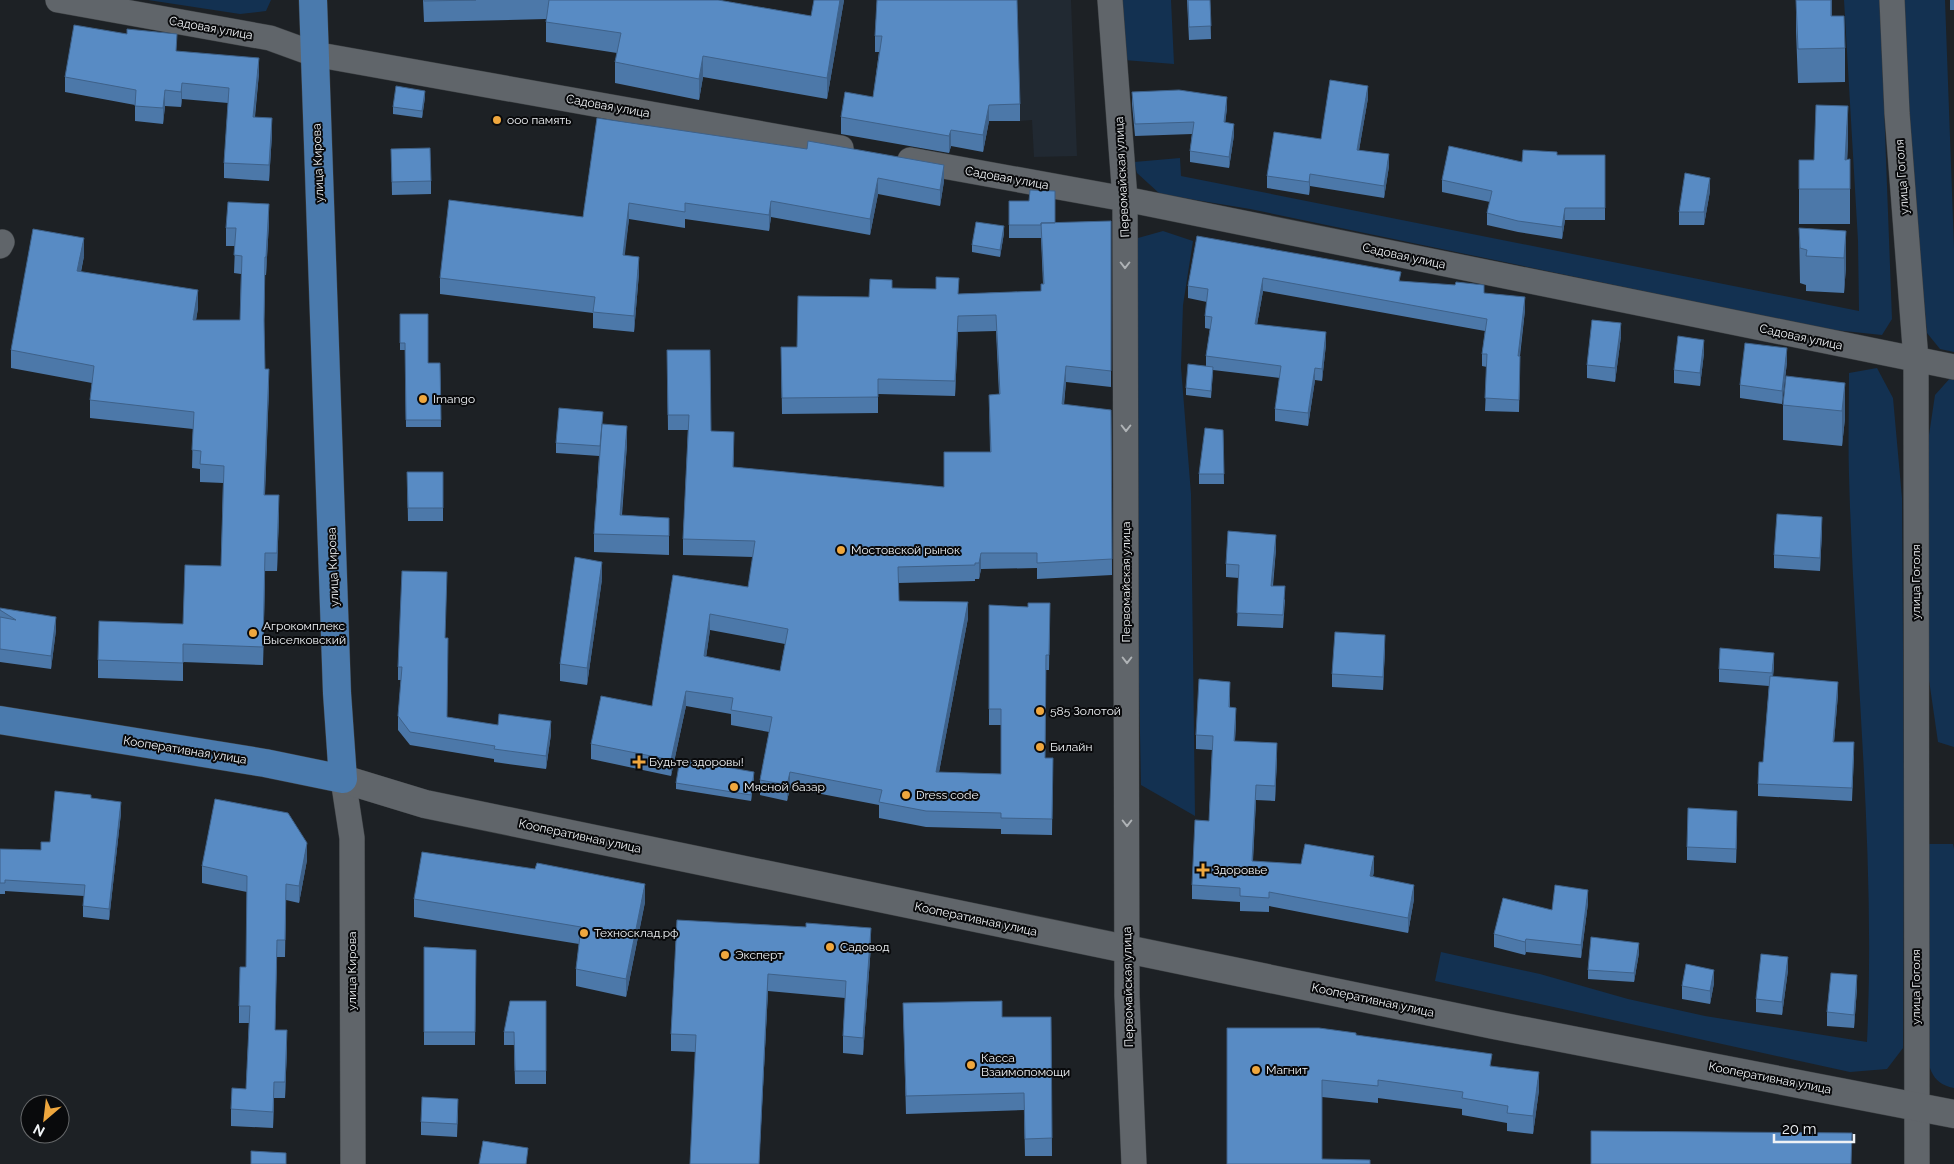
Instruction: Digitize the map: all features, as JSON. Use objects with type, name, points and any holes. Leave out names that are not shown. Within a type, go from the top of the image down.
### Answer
[{"type":"main road","name":"улица Кирова","points":[[313,0],[337,693],[344,779]]},
{"type":"main road","name":"Кооперативная улица","points":[[0,720],[265,763],[344,779]]},
{"type":"street","name":"Садовая улица","points":[[58,0],[270,38],[314,54],[860,151]]},
{"type":"street","name":"Первомайская улица","points":[[1110,0],[1125,199],[1127,996],[1134,1164]]},
{"type":"street","name":"улица Гоголя","points":[[1892,0],[1897,113],[1916,360],[1917,1164]]},
{"type":"street","name":"Садовая улица","points":[[889,156],[1125,199],[1954,367]]},
{"type":"street","name":"Кооперативная улица","points":[[344,779],[426,804],[1052,935],[1504,1027],[1954,1114]]},
{"type":"street","name":"улица Кирова","points":[[344,779],[352,838],[353,1164]]},
{"type":"shaded area","points":[[148,0],[271,0],[266,11],[240,14]]},
{"type":"shaded area","points":[[1016,0],[1071,0],[1077,156],[1034,157],[1032,120],[1020,121]]},
{"type":"shaded area","points":[[1121,0],[1171,0],[1174,64],[1124,60]]},
{"type":"shaded area","points":[[1844,0],[1880,0],[1892,319],[1882,335],[1825,329],[1250,209],[1160,194],[1137,173],[1134,162],[1180,158],[1181,176],[1859,311],[1858,241]]},
{"type":"shaded area","points":[[1902,0],[1945,0],[1954,248],[1954,352],[1940,349],[1927,333],[1905,96]]},
{"type":"shaded area","points":[[1163,231],[1193,241],[1183,305],[1181,367],[1191,494],[1195,816],[1141,785],[1133,373],[1138,238]]},
{"type":"shaded area","points":[[1877,368],[1893,398],[1902,498],[1903,1048],[1887,1069],[1850,1072],[1435,981],[1441,952],[1540,974],[1628,999],[1705,1016],[1867,1042],[1869,900],[1852,546],[1849,463],[1849,373]]},
{"type":"shaded area","points":[[1954,376],[1954,747],[1938,742],[1927,666],[1929,435],[1935,395]]},
{"type":"shaded area","points":[[1926,844],[1953,844],[1954,849],[1954,1088],[1939,1082],[1935,1077],[1929,1066],[1925,1044]]},
{"type":"building","points":[[424,0],[476,0],[424,1]]},
{"type":"building","points":[[549,0],[718,0],[811,16],[814,0],[840,0],[827,78],[703,56],[699,79],[615,62],[621,33],[546,22]]},
{"type":"building","points":[[877,0],[1017,0],[1020,104],[989,105],[983,135],[951,130],[949,136],[841,117],[845,92],[873,97],[882,36],[875,36]]},
{"type":"building","points":[[1188,0],[1210,0],[1211,26],[1189,27]]},
{"type":"building","points":[[1796,0],[1831,0],[1831,16],[1844,16],[1845,48],[1798,49]]},
{"type":"building","points":[[74,25],[127,34],[127,29],[177,34],[176,51],[259,58],[253,117],[272,118],[269,165],[224,163],[229,88],[182,83],[181,92],[165,90],[163,108],[135,106],[136,90],[65,77]]},
{"type":"building","points":[[1330,80],[1368,86],[1357,150],[1389,154],[1384,186],[1310,174],[1309,182],[1267,176],[1274,132],[1321,139]]},
{"type":"building","points":[[396,86],[425,91],[422,111],[393,107]]},
{"type":"building","points":[[1179,90],[1227,97],[1224,122],[1234,124],[1229,157],[1190,151],[1194,122],[1135,124],[1132,92]]},
{"type":"building","points":[[1816,105],[1848,106],[1845,160],[1850,159],[1850,189],[1799,189],[1799,160],[1814,160]]},
{"type":"building","points":[[597,118],[807,149],[808,141],[944,165],[940,190],[878,178],[870,219],[771,201],[769,215],[685,203],[685,212],[629,203],[623,255],[639,257],[634,316],[593,312],[595,297],[440,278],[449,200],[583,217]]},
{"type":"building","points":[[1449,146],[1522,162],[1523,150],[1557,152],[1557,155],[1605,155],[1605,208],[1565,208],[1562,227],[1518,221],[1487,213],[1492,191],[1442,180]]},
{"type":"building","points":[[430,148],[431,181],[392,182],[391,149]]},
{"type":"building","points":[[1685,173],[1710,178],[1704,212],[1679,212]]},
{"type":"building","points":[[1030,190],[1055,191],[1055,223],[1009,225],[1009,201],[1029,201]]},
{"type":"building","points":[[228,202],[269,204],[265,257],[265,369],[269,369],[264,495],[279,495],[277,553],[265,553],[263,647],[183,644],[183,663],[98,660],[99,621],[183,624],[185,565],[221,566],[224,466],[200,464],[201,451],[192,450],[194,412],[90,400],[94,366],[11,350],[33,229],[84,238],[77,271],[198,290],[193,320],[240,320],[242,256],[234,255],[236,228],[226,228]]},
{"type":"building","points":[[1111,221],[1111,371],[1066,366],[1062,404],[1111,410],[1112,559],[1037,563],[1037,553],[981,553],[979,563],[975,563],[975,565],[898,567],[899,601],[968,602],[936,772],[1001,774],[1001,709],[989,709],[989,605],[1028,607],[1028,603],[1050,603],[1049,655],[1046,655],[1045,758],[1053,758],[1052,819],[1001,818],[1001,813],[926,811],[879,802],[882,790],[790,772],[787,785],[760,780],[772,717],[731,710],[733,698],[686,691],[671,760],[591,744],[601,696],[652,706],[673,575],[748,587],[755,541],[683,539],[689,415],[668,415],[667,350],[710,350],[711,431],[734,432],[733,467],[944,487],[944,452],[991,452],[989,395],[1000,394],[996,315],[958,316],[955,381],[878,379],[878,397],[782,398],[781,347],[797,347],[798,296],[869,297],[870,279],[892,280],[892,288],[936,289],[936,277],[959,278],[958,294],[1041,291],[1041,284],[1044,284],[1041,223]],"holes":[[[710,614],[788,629],[780,671],[704,656]]]},
{"type":"building","points":[[976,222],[1004,226],[1000,250],[972,245]]},
{"type":"building","points":[[1799,228],[1846,231],[1844,258],[1806,256],[1807,250],[1800,248]]},
{"type":"building","points":[[1197,236],[1401,272],[1399,281],[1455,285],[1456,282],[1484,285],[1484,293],[1525,297],[1518,356],[1520,356],[1519,400],[1485,398],[1487,354],[1482,354],[1487,319],[1263,278],[1255,324],[1326,332],[1322,369],[1315,368],[1308,413],[1275,409],[1281,366],[1206,356],[1212,317],[1205,316],[1208,289],[1188,286]]},
{"type":"building","points":[[400,314],[428,314],[428,363],[440,363],[441,420],[406,420],[405,343],[400,343]]},
{"type":"building","points":[[1592,320],[1621,323],[1615,368],[1587,365]]},
{"type":"building","points":[[1678,336],[1704,340],[1700,373],[1674,370]]},
{"type":"building","points":[[1745,343],[1787,348],[1782,391],[1740,385]]},
{"type":"building","points":[[1188,364],[1213,367],[1211,391],[1186,388]]},
{"type":"building","points":[[1786,376],[1845,383],[1842,411],[1783,405]]},
{"type":"building","points":[[559,408],[603,412],[600,446],[556,443]]},
{"type":"building","points":[[602,424],[627,426],[620,515],[669,518],[669,536],[594,534]]},
{"type":"building","points":[[1205,428],[1223,430],[1224,474],[1199,474]]},
{"type":"building","points":[[407,472],[443,472],[443,508],[408,508]]},
{"type":"building","points":[[1777,514],[1822,517],[1820,558],[1774,555]]},
{"type":"building","points":[[1228,531],[1276,535],[1271,586],[1285,586],[1283,615],[1237,613],[1239,565],[1226,564]]},
{"type":"building","points":[[575,557],[602,562],[587,668],[560,664]]},
{"type":"building","points":[[402,571],[447,572],[445,638],[448,638],[447,717],[498,725],[499,714],[551,721],[546,756],[494,749],[495,746],[410,732],[398,716],[402,667],[398,667]]},
{"type":"building","points":[[0,608],[56,617],[51,656],[0,649],[0,617],[16,620],[0,610]]},
{"type":"building","points":[[1335,632],[1385,635],[1383,677],[1332,674]]},
{"type":"building","points":[[1720,648],[1774,653],[1772,673],[1719,669]]},
{"type":"building","points":[[1770,676],[1838,682],[1833,742],[1854,742],[1852,788],[1758,784],[1759,762],[1763,762]]},
{"type":"building","points":[[1199,679],[1230,682],[1229,707],[1236,708],[1234,741],[1277,743],[1275,786],[1256,785],[1252,861],[1301,864],[1305,844],[1374,856],[1370,876],[1414,885],[1408,918],[1269,892],[1269,898],[1240,896],[1240,888],[1192,885],[1195,820],[1209,821],[1213,736],[1196,735]]},
{"type":"building","points":[[680,759],[754,772],[751,795],[676,783]]},
{"type":"building","points":[[55,791],[91,795],[91,798],[121,802],[109,909],[83,906],[85,885],[5,880],[5,883],[0,883],[0,849],[41,850],[41,842],[50,842]]},
{"type":"building","points":[[215,799],[288,813],[307,843],[299,886],[286,884],[285,940],[277,940],[275,1030],[287,1030],[285,1082],[274,1082],[273,1112],[231,1109],[232,1088],[246,1089],[250,1006],[239,1006],[240,967],[246,967],[247,876],[202,866]]},
{"type":"building","points":[[1688,808],[1737,811],[1736,849],[1687,847]]},
{"type":"building","points":[[422,852],[535,869],[537,863],[645,884],[626,979],[576,969],[581,927],[414,899]]},
{"type":"building","points":[[1555,885],[1588,890],[1581,945],[1526,939],[1525,942],[1494,934],[1503,898],[1552,910]]},
{"type":"building","points":[[677,920],[806,927],[806,923],[871,928],[863,1038],[843,1036],[846,981],[768,974],[759,1164],[690,1164],[696,1035],[671,1034]]},
{"type":"building","points":[[1591,937],[1639,943],[1634,973],[1588,970]]},
{"type":"building","points":[[424,947],[476,950],[475,1032],[424,1032]]},
{"type":"building","points":[[1761,954],[1788,957],[1782,1002],[1756,999]]},
{"type":"building","points":[[1686,964],[1714,970],[1710,991],[1682,986]]},
{"type":"building","points":[[1831,973],[1857,975],[1854,1015],[1827,1012]]},
{"type":"building","points":[[510,1001],[546,1001],[546,1071],[515,1071],[514,1032],[504,1032]]},
{"type":"building","points":[[1002,1001],[1002,1017],[1051,1017],[1052,1138],[1025,1139],[1024,1093],[906,1096],[903,1003]]},
{"type":"building","points":[[1227,1028],[1319,1028],[1492,1054],[1490,1066],[1539,1072],[1533,1116],[1507,1113],[1508,1106],[1462,1098],[1463,1092],[1378,1080],[1378,1086],[1322,1080],[1322,1159],[1370,1160],[1370,1164],[1227,1164]]},
{"type":"building","points":[[422,1097],[458,1099],[457,1124],[421,1122]]},
{"type":"building","points":[[1591,1131],[1852,1133],[1851,1164],[1591,1164]]},
{"type":"building","points":[[483,1141],[528,1148],[526,1164],[479,1164]]},
{"type":"building","points":[[251,1151],[286,1153],[286,1164],[251,1164]]},
{"type":"place","name":"ооо память","points":[[497,120]]},
{"type":"place","name":"Imango","points":[[423,399]]},
{"type":"place","name":"Мостовской рынок","points":[[841,550]]},
{"type":"place","name":"Агрокомплекс Выселковский","points":[[253,633]]},
{"type":"place","name":"585 Золотой","points":[[1040,711]]},
{"type":"place","name":"Билайн","points":[[1040,747]]},
{"type":"place","name":"Будьте здоровы!","points":[[639,762]]},
{"type":"place","name":"Мясной базар","points":[[734,787]]},
{"type":"place","name":"Dress code","points":[[906,795]]},
{"type":"place","name":"Здоровье","points":[[1203,870]]},
{"type":"place","name":"Техносклад.рф","points":[[584,933]]},
{"type":"place","name":"Садовод","points":[[830,947]]},
{"type":"place","name":"Эксперт","points":[[725,955]]},
{"type":"place","name":"Касса Взаимопомощи","points":[[971,1065]]},
{"type":"place","name":"Магнит","points":[[1256,1070]]}]
